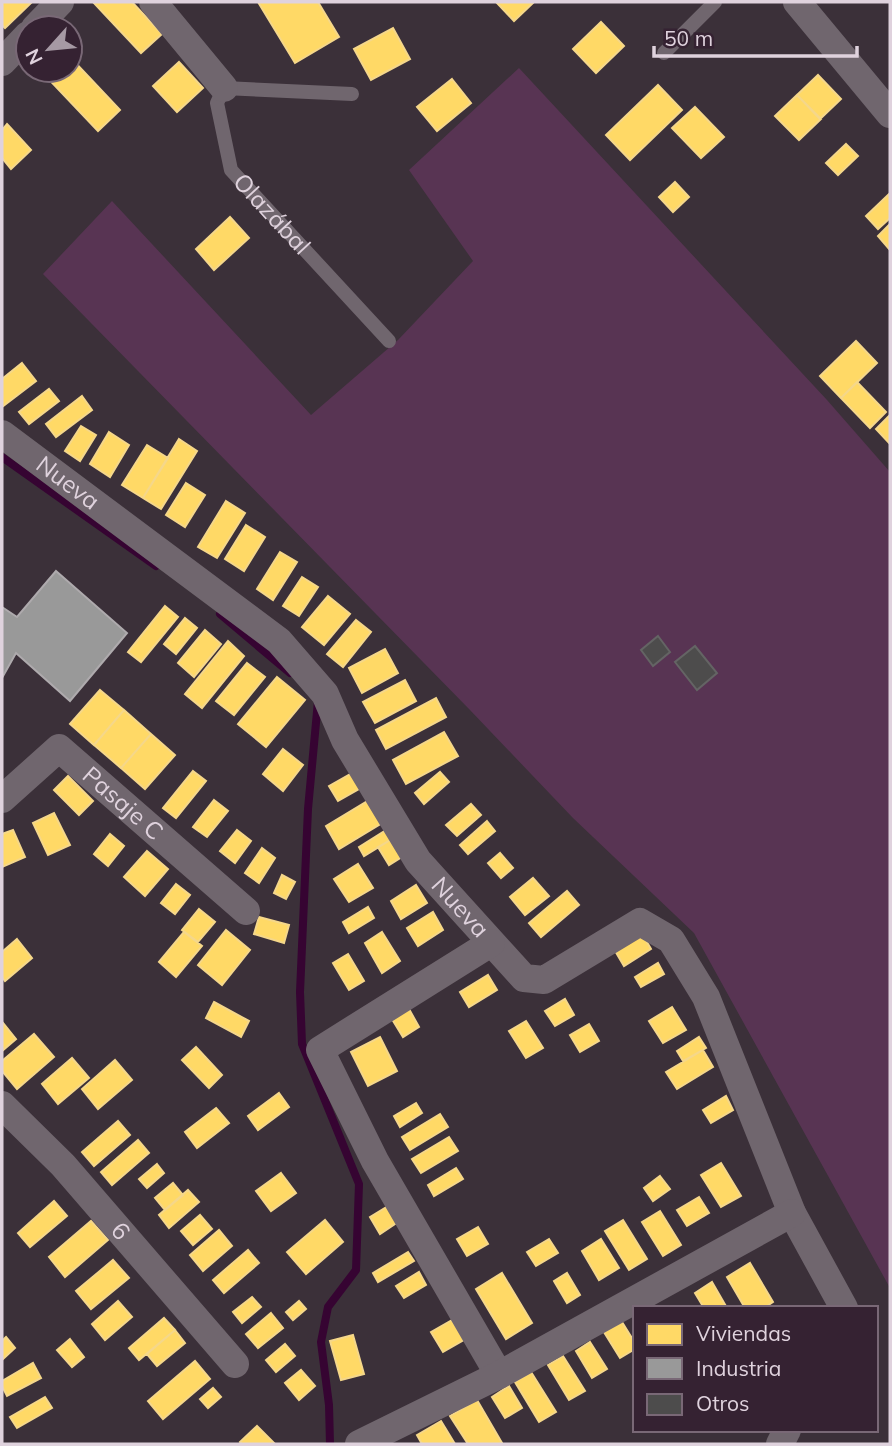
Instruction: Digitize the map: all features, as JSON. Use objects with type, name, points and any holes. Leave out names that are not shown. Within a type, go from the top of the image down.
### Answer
[{"type":"street","points":[[153,2],[224,88]]},
{"type":"street","points":[[797,2],[890,114]]},
{"type":"street","name":"Nueva","points":[[2,434],[279,641],[325,694],[345,740],[418,861],[524,978],[544,980],[640,922],[671,940],[706,997],[792,1213],[843,1306]]},
{"type":"street","name":"Pasaje C","points":[[2,799],[59,748],[246,911]]},
{"type":"street","points":[[491,943],[320,1050],[376,1161],[499,1375]]},
{"type":"street","name":"6","points":[[2,1105],[63,1165],[235,1364]]},
{"type":"street","points":[[359,1444],[499,1375],[792,1213]]},
{"type":"lane","points":[[664,53],[715,2]]},
{"type":"lane","points":[[224,88],[352,94]]},
{"type":"lane","name":"Olazábal","points":[[224,88],[217,103],[231,170],[388,341]]},
{"type":"shaded area","points":[[519,68],[827,400],[890,472],[890,1288],[694,933],[573,818],[43,274],[112,201],[311,415],[398,340],[473,261],[409,170]]},
{"type":"building: Viviendas","points":[[2,2],[32,2],[20,14],[14,14],[14,19],[5,28],[2,25]]},
{"type":"building: Viviendas","points":[[93,2],[132,2],[162,34],[141,53]]},
{"type":"building: Viviendas","points":[[258,2],[318,2],[339,37],[295,63]]},
{"type":"building: Viviendas","points":[[498,2],[534,2],[514,21]]},
{"type":"building: Viviendas","points":[[601,22],[624,46],[596,73],[573,49]]},
{"type":"building: Viviendas","points":[[393,28],[410,59],[371,80],[354,49]]},
{"type":"building: Viviendas","points":[[179,62],[203,88],[177,112],[153,86]]},
{"type":"building: Viviendas","points":[[84,72],[120,110],[98,131],[53,84],[84,84]]},
{"type":"building: Viviendas","points":[[818,75],[841,99],[820,119],[797,95]]},
{"type":"building: Viviendas","points":[[452,79],[471,103],[437,131],[417,107]]},
{"type":"building: Viviendas","points":[[658,85],[682,110],[630,160],[606,135]]},
{"type":"building: Viviendas","points":[[797,95],[821,119],[799,140],[775,116]]},
{"type":"building: Viviendas","points":[[695,107],[724,137],[701,158],[672,128]]},
{"type":"building: Viviendas","points":[[7,124],[31,150],[11,169],[2,158],[2,130]]},
{"type":"building: Viviendas","points":[[846,144],[858,156],[838,175],[826,163]]},
{"type":"building: Viviendas","points":[[675,182],[689,197],[673,212],[659,197]]},
{"type":"building: Viviendas","points":[[890,193],[890,218],[878,229],[866,216]]},
{"type":"building: Viviendas","points":[[230,217],[249,238],[214,270],[196,249]]},
{"type":"building: Viviendas","points":[[890,224],[890,250],[878,236]]},
{"type":"building: Viviendas","points":[[856,341],[877,363],[841,398],[820,376]]},
{"type":"building: Viviendas","points":[[22,363],[36,381],[2,407],[2,379]]},
{"type":"building: Viviendas","points":[[857,382],[886,412],[870,428],[841,398]]},
{"type":"building: Viviendas","points":[[49,389],[59,401],[29,424],[19,412]]},
{"type":"building: Viviendas","points":[[82,396],[92,410],[56,437],[46,424]]},
{"type":"building: Viviendas","points":[[890,415],[890,444],[876,429]]},
{"type":"building: Viviendas","points":[[81,426],[96,435],[80,461],[65,451]]},
{"type":"building: Viviendas","points":[[109,432],[129,445],[110,477],[90,464]]},
{"type":"building: Viviendas","points":[[179,439],[197,451],[161,509],[143,498]]},
{"type":"building: Viviendas","points":[[147,445],[168,458],[143,498],[122,485]]},
{"type":"building: Viviendas","points":[[186,483],[205,495],[185,527],[166,515]]},
{"type":"building: Viviendas","points":[[226,501],[245,513],[217,558],[198,547]]},
{"type":"building: Viviendas","points":[[246,525],[265,537],[244,571],[225,559]]},
{"type":"building: Viviendas","points":[[280,552],[297,562],[273,600],[257,589]]},
{"type":"building: Viviendas","points":[[302,577],[318,587],[299,616],[283,606]]},
{"type":"building: Viviendas","points":[[328,596],[350,614],[324,645],[302,627]]},
{"type":"building: Viviendas","points":[[165,606],[178,617],[141,662],[128,652]]},
{"type":"building: Viviendas","points":[[185,618],[197,628],[176,654],[164,644]]},
{"type":"building: Viviendas","points":[[356,620],[371,632],[343,667],[327,654]]},
{"type":"building: Viviendas","points":[[205,630],[221,644],[194,677],[178,663]]},
{"type":"building: Viviendas","points":[[228,641],[244,656],[202,708],[185,694]]},
{"type":"building: Viviendas","points":[[385,649],[398,673],[362,693],[349,668]]},
{"type":"building: Viviendas","points":[[247,663],[265,677],[234,715],[216,701]]},
{"type":"building: Viviendas","points":[[277,677],[305,700],[266,747],[238,724]]},
{"type":"building: Viviendas","points":[[405,680],[416,701],[375,723],[363,702]]},
{"type":"building: Viviendas","points":[[100,690],[124,710],[94,745],[70,724]]},
{"type":"building: Viviendas","points":[[436,698],[446,717],[386,749],[376,730]]},
{"type":"building: Viviendas","points":[[124,710],[151,734],[121,768],[94,745]]},
{"type":"building: Viviendas","points":[[444,732],[458,756],[406,784],[393,760]]},
{"type":"building: Viviendas","points":[[151,734],[175,755],[145,789],[121,768]]},
{"type":"building: Viviendas","points":[[283,749],[303,765],[283,791],[263,774]]},
{"type":"building: Viviendas","points":[[193,771],[206,781],[176,818],[163,808]]},
{"type":"building: Viviendas","points":[[440,772],[449,782],[424,804],[415,793]]},
{"type":"building: Viviendas","points":[[352,773],[361,788],[338,801],[329,786]]},
{"type":"building: Viviendas","points":[[68,776],[93,801],[79,815],[54,790]]},
{"type":"building: Viviendas","points":[[371,799],[384,822],[339,849],[326,826]]},
{"type":"building: Viviendas","points":[[214,800],[228,811],[207,837],[193,827]]},
{"type":"building: Viviendas","points":[[471,804],[481,815],[457,836],[446,825]]},
{"type":"building: Viviendas","points":[[54,813],[70,845],[48,855],[33,823]]},
{"type":"building: Viviendas","points":[[487,821],[495,831],[468,854],[460,845]]},
{"type":"building: Viviendas","points":[[13,830],[25,857],[2,867],[2,834]]},
{"type":"building: Viviendas","points":[[237,830],[251,841],[235,863],[220,851]]},
{"type":"building: Viviendas","points":[[386,830],[392,839],[364,856],[359,847]]},
{"type":"building: Viviendas","points":[[110,834],[124,846],[108,866],[94,854]]},
{"type":"building: Viviendas","points":[[392,839],[402,857],[389,865],[378,847]]},
{"type":"building: Viviendas","points":[[262,848],[275,858],[259,883],[245,873]]},
{"type":"building: Viviendas","points":[[147,851],[168,869],[145,896],[124,877]]},
{"type":"building: Viviendas","points":[[500,853],[513,868],[501,878],[488,863]]},
{"type":"building: Viviendas","points":[[358,864],[373,888],[349,902],[334,879]]},
{"type":"building: Viviendas","points":[[282,875],[295,882],[286,899],[274,893]]},
{"type":"building: Viviendas","points":[[533,878],[549,896],[525,915],[510,897]]},
{"type":"building: Viviendas","points":[[176,884],[190,895],[175,914],[161,903]]},
{"type":"building: Viviendas","points":[[416,885],[427,903],[401,919],[391,901]]},
{"type":"building: Viviendas","points":[[567,891],[579,905],[541,937],[529,923]]},
{"type":"building: Viviendas","points":[[368,907],[374,918],[349,933],[343,922]]},
{"type":"building: Viviendas","points":[[199,909],[215,922],[198,942],[182,930]]},
{"type":"building: Viviendas","points":[[433,912],[443,930],[418,946],[407,928]]},
{"type":"building: Viviendas","points":[[259,917],[289,925],[284,943],[254,934]]},
{"type":"building: Viviendas","points":[[226,930],[250,950],[222,985],[198,965]]},
{"type":"building: Viviendas","points":[[184,932],[202,946],[176,977],[159,962]]},
{"type":"building: Viviendas","points":[[382,932],[400,961],[382,973],[365,943]]},
{"type":"building: Viviendas","points":[[641,932],[651,949],[624,966],[614,949]]},
{"type":"building: Viviendas","points":[[17,939],[32,958],[5,981],[2,977],[2,952]]},
{"type":"building: Viviendas","points":[[348,954],[364,981],[349,990],[333,963]]},
{"type":"building: Viviendas","points":[[658,963],[664,974],[641,987],[635,977]]},
{"type":"building: Viviendas","points":[[488,975],[497,990],[469,1007],[460,992]]},
{"type":"building: Viviendas","points":[[565,999],[574,1015],[555,1026],[545,1011]]},
{"type":"building: Viviendas","points":[[214,1002],[249,1021],[241,1037],[206,1018]]},
{"type":"building: Viviendas","points":[[672,1007],[686,1030],[663,1043],[649,1021]]},
{"type":"building: Viviendas","points":[[409,1009],[419,1027],[403,1037],[392,1019]]},
{"type":"building: Viviendas","points":[[526,1021],[543,1048],[526,1058],[509,1031]]},
{"type":"building: Viviendas","points":[[3,1023],[16,1039],[2,1051],[2,1025]]},
{"type":"building: Viviendas","points":[[589,1024],[599,1041],[580,1052],[570,1035]]},
{"type":"building: Viviendas","points":[[34,1034],[54,1057],[17,1089],[2,1071],[2,1061]]},
{"type":"building: Viviendas","points":[[380,1037],[397,1071],[368,1086],[351,1052]]},
{"type":"building: Viviendas","points":[[699,1037],[706,1048],[683,1061],[677,1051]]},
{"type":"building: Viviendas","points":[[196,1047],[222,1075],[209,1088],[182,1060]]},
{"type":"building: Viviendas","points":[[703,1050],[713,1067],[677,1089],[666,1072]]},
{"type":"building: Viviendas","points":[[72,1058],[89,1078],[58,1104],[42,1084]]},
{"type":"building: Viviendas","points":[[115,1060],[132,1080],[98,1109],[82,1089]]},
{"type":"building: Viviendas","points":[[279,1093],[289,1107],[258,1130],[248,1116]]},
{"type":"building: Viviendas","points":[[726,1096],[733,1110],[711,1123],[703,1110]]},
{"type":"building: Viviendas","points":[[416,1103],[422,1113],[400,1127],[394,1116]]},
{"type":"building: Viviendas","points":[[216,1108],[229,1123],[197,1148],[185,1132]]},
{"type":"building: Viviendas","points":[[440,1114],[448,1127],[410,1150],[402,1137]]},
{"type":"building: Viviendas","points":[[118,1121],[130,1135],[94,1166],[82,1152]]},
{"type":"building: Viviendas","points":[[449,1137],[458,1151],[421,1173],[412,1159]]},
{"type":"building: Viviendas","points":[[138,1140],[149,1153],[112,1185],[101,1172]]},
{"type":"building: Viviendas","points":[[721,1163],[741,1196],[721,1207],[701,1175]]},
{"type":"building: Viviendas","points":[[157,1164],[164,1173],[147,1188],[139,1179]]},
{"type":"building: Viviendas","points":[[456,1168],[463,1179],[434,1196],[428,1185]]},
{"type":"building: Viviendas","points":[[281,1173],[296,1193],[271,1211],[256,1191]]},
{"type":"building: Viviendas","points":[[660,1176],[670,1189],[653,1201],[644,1188]]},
{"type":"building: Viviendas","points":[[173,1183],[183,1195],[165,1210],[155,1198]]},
{"type":"building: Viviendas","points":[[188,1190],[199,1202],[169,1228],[159,1215]]},
{"type":"building: Viviendas","points":[[699,1197],[709,1213],[687,1226],[677,1210]]},
{"type":"building: Viviendas","points":[[54,1201],[67,1216],[30,1247],[18,1233]]},
{"type":"building: Viviendas","points":[[388,1206],[398,1222],[380,1234],[370,1217]]},
{"type":"building: Viviendas","points":[[660,1211],[681,1245],[663,1256],[642,1222]]},
{"type":"building: Viviendas","points":[[200,1215],[212,1229],[193,1245],[181,1231]]},
{"type":"building: Viviendas","points":[[325,1220],[343,1242],[306,1274],[287,1252]]},
{"type":"building: Viviendas","points":[[623,1220],[647,1259],[629,1270],[605,1231]]},
{"type":"building: Viviendas","points":[[91,1221],[108,1240],[65,1277],[49,1257]]},
{"type":"building: Viviendas","points":[[478,1227],[488,1244],[467,1256],[457,1239]]},
{"type":"building: Viviendas","points":[[219,1230],[232,1246],[203,1271],[190,1255]]},
{"type":"building: Viviendas","points":[[549,1239],[558,1253],[536,1266],[527,1252]]},
{"type":"building: Viviendas","points":[[601,1239],[619,1268],[599,1280],[582,1251]]},
{"type":"building: Viviendas","points":[[248,1250],[259,1263],[224,1293],[213,1280]]},
{"type":"building: Viviendas","points":[[408,1252],[414,1261],[378,1282],[373,1273]]},
{"type":"building: Viviendas","points":[[113,1260],[129,1278],[91,1309],[76,1291]]},
{"type":"building: Viviendas","points":[[750,1263],[773,1302],[767,1306],[744,1306],[727,1277]]},
{"type":"building: Viviendas","points":[[419,1272],[426,1285],[404,1298],[396,1286]]},
{"type":"building: Viviendas","points":[[502,1273],[532,1323],[506,1339],[476,1289]]},
{"type":"building: Viviendas","points":[[567,1273],[580,1295],[567,1303],[554,1281]]},
{"type":"building: Viviendas","points":[[712,1282],[726,1306],[703,1306],[695,1293]]},
{"type":"building: Viviendas","points":[[252,1297],[261,1307],[242,1323],[233,1312]]},
{"type":"building: Viviendas","points":[[118,1301],[132,1317],[105,1340],[92,1324]]},
{"type":"building: Viviendas","points":[[299,1301],[306,1309],[293,1320],[286,1312]]},
{"type":"building: Viviendas","points":[[271,1313],[283,1328],[258,1348],[246,1334]]},
{"type":"building: Viviendas","points":[[164,1318],[175,1330],[139,1360],[129,1348]]},
{"type":"building: Viviendas","points":[[452,1320],[464,1340],[443,1352],[431,1332]]},
{"type":"building: Viviendas","points":[[622,1322],[633,1340],[633,1350],[620,1358],[604,1332]]},
{"type":"building: Viviendas","points":[[175,1330],[185,1343],[157,1366],[147,1354]]},
{"type":"building: Viviendas","points":[[353,1335],[364,1374],[341,1380],[330,1341]]},
{"type":"building: Viviendas","points":[[6,1337],[15,1348],[2,1360],[2,1341]]},
{"type":"building: Viviendas","points":[[70,1339],[84,1357],[72,1367],[57,1350]]},
{"type":"building: Viviendas","points":[[590,1342],[607,1369],[592,1378],[576,1351]]},
{"type":"building: Viviendas","points":[[285,1344],[295,1356],[276,1372],[266,1360]]},
{"type":"building: Viviendas","points":[[563,1356],[585,1391],[569,1400],[548,1365]]},
{"type":"building: Viviendas","points":[[195,1361],[210,1379],[163,1419],[148,1401]]},
{"type":"building: Viviendas","points":[[33,1363],[41,1378],[7,1396],[2,1381]]},
{"type":"building: Viviendas","points":[[301,1370],[315,1386],[299,1400],[285,1383]]},
{"type":"building: Viviendas","points":[[531,1372],[556,1412],[539,1422],[515,1382]]},
{"type":"building: Viviendas","points":[[509,1386],[522,1408],[505,1418],[492,1397]]},
{"type":"building: Viviendas","points":[[213,1388],[221,1397],[208,1408],[200,1399]]},
{"type":"building: Viviendas","points":[[45,1397],[52,1408],[17,1428],[10,1417]]},
{"type":"building: Viviendas","points":[[477,1400],[502,1443],[468,1444],[450,1416]]},
{"type":"building: Viviendas","points":[[441,1421],[455,1444],[422,1444],[417,1435]]},
{"type":"building: Viviendas","points":[[257,1426],[275,1444],[240,1442]]},
{"type":"building: Industria","points":[[56,571],[127,633],[70,701],[16,653],[2,678],[2,607],[17,617]]},
{"type":"building: Otros","points":[[658,636],[670,652],[653,666],[641,650]]},
{"type":"building: Otros","points":[[695,646],[717,673],[697,690],[675,662]]},
{"type":"waterway","points":[[2,457],[156,566]]},
{"type":"waterway","points":[[220,614],[290,673]]},
{"type":"waterway","points":[[318,701],[308,809],[300,992],[302,1044],[359,1184],[356,1270],[328,1307],[321,1342],[329,1405],[330,1444]]}]
